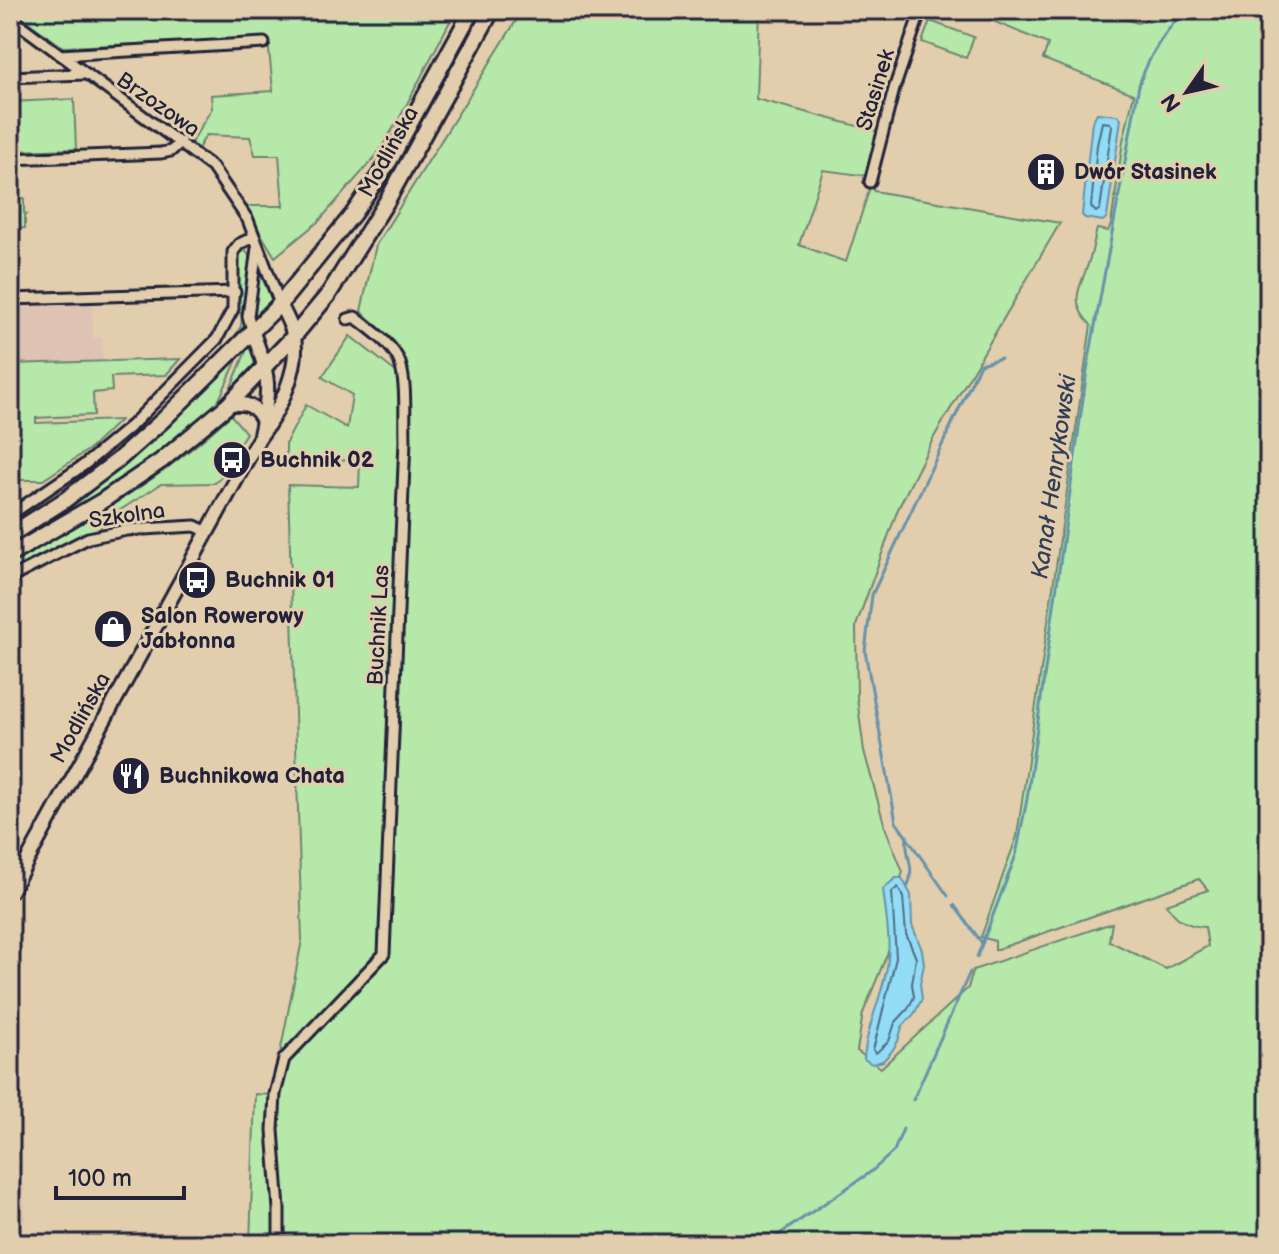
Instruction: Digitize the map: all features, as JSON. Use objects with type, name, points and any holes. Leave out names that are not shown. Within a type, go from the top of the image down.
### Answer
[{"type":"main road","name":"Modlińska","points":[[10,535],[65,500],[118,460],[163,420],[280,304],[353,214],[390,160],[472,10]]},
{"type":"main road","name":"Modlińska","points":[[10,892],[259,438],[273,420],[290,378],[294,336],[328,295],[387,201],[492,10]]},
{"type":"main road","points":[[10,555],[133,481],[228,405],[294,336],[280,304]]},
{"type":"main road","name":"Modlińska","points":[[252,330],[269,387],[259,438]]},
{"type":"main road","points":[[228,405],[252,405],[263,421]]},
{"type":"street","name":"Stasinek","points":[[870,182],[894,89],[921,10]]},
{"type":"street","name":"Brzozowa","points":[[10,21],[15,21],[212,167],[242,209],[280,304]]},
{"type":"street","points":[[60,55],[264,43]]},
{"type":"street","points":[[10,77],[84,74]]},
{"type":"street","points":[[10,159],[161,153],[171,151],[181,142]]},
{"type":"street","points":[[10,515],[84,465],[138,420],[203,355],[226,327],[233,309],[233,252],[239,244],[255,241],[248,316],[252,330]]},
{"type":"street","points":[[270,285],[280,287],[299,282]]},
{"type":"street","points":[[10,299],[235,292]]},
{"type":"street","name":"Buchnik Las","points":[[279,1244],[273,1130],[275,1094],[284,1059],[384,954],[405,440],[403,391],[399,361],[382,339],[352,318]]},
{"type":"street","name":"Szkolna","points":[[10,578],[66,547],[108,533],[192,526],[208,532]]},
{"type":"shaded area","points":[[92,301],[93,338],[102,338],[102,361],[10,364],[10,303]]},
{"type":"shaded area","points":[[24,1188],[25,1221],[18,1222],[18,1240],[41,1239],[41,1244],[10,1244],[10,1189]]},
{"type":"green space","points":[[20,10],[456,10],[376,156],[319,221],[275,257],[244,206],[283,206],[279,155],[255,155],[250,137],[206,135],[198,149],[190,145],[212,108],[211,95],[273,91],[268,39],[63,47],[21,17]]},
{"type":"green space","points":[[534,10],[759,10],[756,99],[880,132],[868,176],[823,170],[799,245],[846,262],[871,184],[874,191],[1060,223],[934,437],[898,509],[856,626],[857,698],[864,751],[885,827],[903,872],[898,886],[892,942],[863,1013],[857,1051],[881,1068],[968,988],[973,970],[1112,923],[1109,941],[1166,969],[1208,946],[1205,927],[1182,921],[1166,904],[1208,890],[1199,879],[995,950],[995,941],[981,937],[1017,836],[1091,325],[1079,308],[1078,293],[1097,229],[1108,231],[1111,225],[1123,141],[1134,94],[1043,59],[1048,44],[993,21],[978,10],[1099,10],[1137,23],[1144,21],[1151,13],[1149,10],[1269,10],[1269,1244],[250,1244],[255,1094],[272,1095],[302,940],[288,485],[359,487],[360,461],[286,458],[286,443],[306,405],[347,428],[352,395],[322,377],[350,336],[397,373],[409,369],[388,337],[361,311],[376,245],[521,13],[532,13]]},
{"type":"green space","points":[[930,21],[974,37],[966,58],[922,42]]},
{"type":"green space","points":[[74,99],[76,149],[10,151],[10,102]]},
{"type":"green space","points":[[10,198],[24,198],[24,213],[27,214],[25,228],[10,229]]},
{"type":"green space","points":[[246,251],[250,257],[251,271],[244,329],[236,338],[242,314],[237,312],[237,265],[240,252]]},
{"type":"green space","points":[[259,272],[272,299],[252,321],[251,312]]},
{"type":"green space","points":[[250,340],[259,366],[226,399],[247,349],[244,346]]},
{"type":"green space","points":[[240,353],[218,402],[220,404],[135,473],[10,548],[10,541]]},
{"type":"green space","points":[[180,359],[166,375],[111,377],[112,391],[93,393],[94,415],[36,418],[36,423],[120,420],[91,448],[43,480],[10,480],[10,364]]},
{"type":"green space","points":[[231,415],[246,433],[225,466],[224,474],[215,483],[161,484],[100,523],[101,529],[61,545],[10,573],[10,563],[152,478]]},
{"type":"water","points":[[1097,113],[1117,115],[1121,119],[1107,217],[1103,221],[1082,215],[1092,122]]},
{"type":"water","points":[[896,878],[902,878],[911,895],[912,925],[924,964],[920,984],[922,999],[902,1027],[892,1051],[883,1061],[872,1064],[864,1059],[865,1048],[888,962],[883,889]]},
{"type":"waterway","name":"Kanał Henrykowski","points":[[977,957],[1016,855],[1027,799],[1087,370],[1139,85],[1158,44],[1186,10]]},
{"type":"waterway","points":[[948,896],[896,822],[865,651],[872,595],[980,364],[1001,358]]},
{"type":"waterway","points":[[907,836],[911,872],[908,886]]},
{"type":"waterway","points":[[954,905],[982,943]]},
{"type":"waterway","name":"Kanał Henrykowski","points":[[913,1100],[970,972]]},
{"type":"waterway","name":"Kanał Henrykowski","points":[[765,1244],[872,1171],[894,1151],[903,1129]]},
{"type":"place","name":"Dwór Stasinek","points":[[1046,172]]},
{"type":"place","name":"Buchnik 02","points":[[232,460]]},
{"type":"place","name":"Buchnik 01","points":[[197,580]]},
{"type":"place","name":"Salon Rowerowy Jabłonna","points":[[113,629]]},
{"type":"place","name":"Buchnikowa Chata","points":[[131,776]]}]
